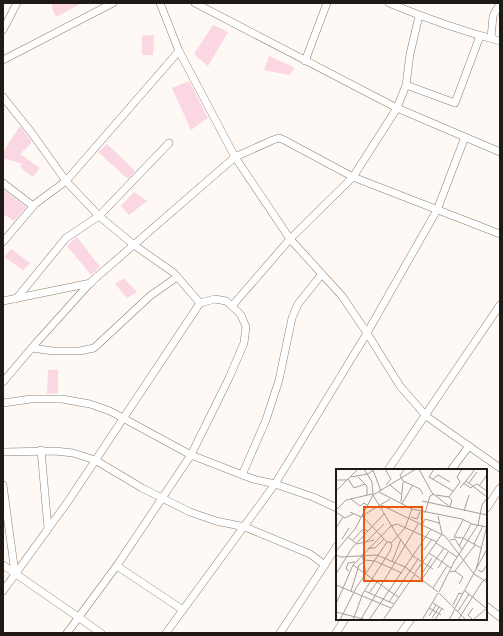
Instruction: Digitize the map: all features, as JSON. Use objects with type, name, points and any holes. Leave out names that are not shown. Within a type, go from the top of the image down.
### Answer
[{"type":"street","points":[[3,30],[5,18],[17,3]]},
{"type":"street","points":[[3,60],[113,3]]},
{"type":"street","points":[[160,3],[179,51],[235,157],[290,239],[342,296],[400,386],[426,416],[500,468]]},
{"type":"street","points":[[195,3],[397,108],[500,152]]},
{"type":"street","points":[[305,61],[327,3]]},
{"type":"street","points":[[390,3],[419,16],[500,41]]},
{"type":"street","points":[[491,38],[493,16],[498,7],[500,7]]},
{"type":"street","points":[[232,306],[290,239],[354,177],[397,108],[406,85],[410,54],[419,16]]},
{"type":"street","points":[[406,85],[455,103],[480,36]]},
{"type":"street","points":[[3,242],[32,206],[66,181],[179,51]]},
{"type":"street","points":[[3,97],[31,132],[66,181],[99,216],[134,245],[174,273],[200,303]]},
{"type":"street","points":[[166,633],[275,484],[437,210],[465,137]]},
{"type":"street","points":[[3,382],[92,282],[235,157],[279,138],[354,177],[500,234]]},
{"type":"street","points":[[16,299],[66,238],[99,216],[169,143]]},
{"type":"street","points":[[3,182],[32,206]]},
{"type":"street","points":[[242,475],[266,420],[277,386],[294,313],[298,304],[322,274]]},
{"type":"street","points":[[32,348],[53,351],[80,351],[94,348],[150,296],[177,277]]},
{"type":"street","points":[[3,301],[92,282]]},
{"type":"street","points":[[3,591],[69,500],[200,303],[215,299],[226,301],[241,315],[246,327],[244,343],[228,378],[191,455],[117,566],[67,633]]},
{"type":"street","points":[[389,469],[500,305]]},
{"type":"street","points":[[3,403],[32,399],[62,400],[90,404],[110,411],[191,455],[253,479],[275,484],[313,497],[336,508]]},
{"type":"street","points":[[452,469],[470,446]]},
{"type":"street","points":[[41,450],[48,528]]},
{"type":"street","points":[[3,452],[41,450],[73,453],[95,460],[142,488],[190,512],[216,521],[245,527],[310,554],[325,565]]},
{"type":"street","points":[[3,485],[15,573]]},
{"type":"street","points":[[487,508],[500,488]]},
{"type":"street","points":[[280,633],[336,548]]},
{"type":"street","points":[[3,565],[101,633]]},
{"type":"street","points":[[117,566],[183,610]]},
{"type":"street","points":[[487,607],[500,618]]},
{"type":"street","points":[[336,633],[344,620]]},
{"type":"street","points":[[401,633],[410,620]]},
{"type":"building","points":[[54,3],[82,3],[56,17],[51,6]]},
{"type":"building","points":[[213,25],[228,32],[208,66],[194,54]]},
{"type":"building","points":[[154,35],[153,55],[142,55],[142,36]]},
{"type":"building","points":[[269,56],[295,68],[289,75],[264,70]]},
{"type":"building","points":[[189,81],[208,118],[191,130],[172,88]]},
{"type":"building","points":[[20,126],[32,142],[20,154],[40,168],[33,177],[20,167],[23,164],[3,158],[3,152]]},
{"type":"building","points":[[107,144],[135,171],[128,179],[98,152]]},
{"type":"building","points":[[3,189],[26,207],[14,221],[3,214]]},
{"type":"building","points":[[134,192],[147,201],[129,215],[121,206]]},
{"type":"building","points":[[77,237],[100,267],[91,275],[67,246]]},
{"type":"building","points":[[11,249],[30,263],[23,270],[4,257]]},
{"type":"building","points":[[124,278],[137,292],[127,298],[115,284]]},
{"type":"building","points":[[58,369],[58,393],[47,394],[48,370]]}]
